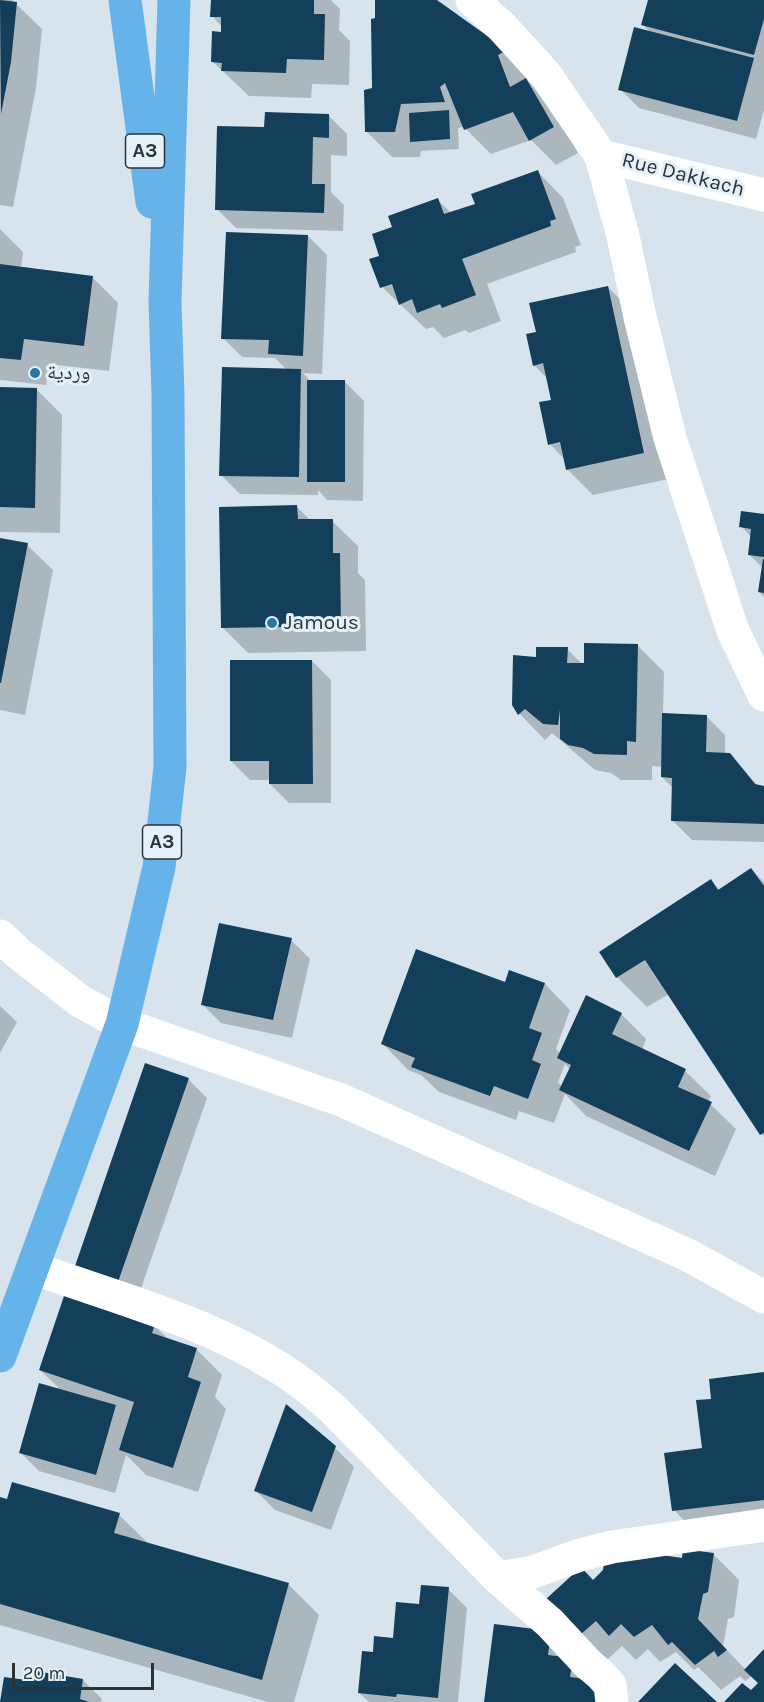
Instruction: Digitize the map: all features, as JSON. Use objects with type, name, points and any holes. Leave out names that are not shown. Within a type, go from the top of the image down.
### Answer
[{"type":"highway","name":"A3","points":[[125,0],[165,302]]},
{"type":"highway","name":"A3","points":[[0,1356],[122,1024],[159,867],[170,766],[168,395],[165,302],[174,0]]},
{"type":"street","points":[[472,0],[502,27],[545,74],[601,156],[623,236],[670,438],[733,631],[764,695]]},
{"type":"street","name":"Rue Dakkach","points":[[601,156],[764,195]]},
{"type":"street","points":[[0,936],[18,954],[80,1001],[122,1024],[341,1100],[688,1255],[764,1297]]},
{"type":"street","points":[[33,1268],[199,1327],[275,1365],[310,1389],[334,1410],[498,1578],[550,1623],[601,1675],[610,1685],[612,1702]]},
{"type":"street","points":[[498,1578],[533,1572],[580,1555],[612,1547],[764,1525]]},
{"type":"building","points":[[0,0],[17,2],[11,62],[1,114]]},
{"type":"building","points":[[211,0],[314,0],[314,14],[325,14],[324,60],[287,59],[286,73],[221,71],[222,63],[211,62],[212,31],[221,32],[221,17],[210,17]]},
{"type":"building","points":[[375,0],[437,0],[507,50],[498,55],[510,87],[526,78],[554,127],[529,141],[513,112],[464,130],[445,83],[440,87],[445,102],[401,104],[395,132],[365,132],[364,90],[372,88],[371,19],[375,18]]},
{"type":"building","points":[[648,0],[764,0],[764,19],[754,55],[641,25]]},
{"type":"building","points":[[634,27],[754,58],[737,121],[618,90]]},
{"type":"building","points":[[449,110],[450,139],[410,142],[409,113]]},
{"type":"building","points":[[265,112],[329,114],[329,138],[313,137],[312,184],[325,184],[324,213],[215,210],[217,126],[264,127]]},
{"type":"building","points":[[538,170],[556,219],[550,221],[551,226],[462,259],[476,295],[442,308],[440,304],[417,313],[412,299],[399,305],[392,284],[380,288],[369,259],[379,256],[372,234],[392,227],[388,216],[438,198],[444,214],[475,204],[471,194]]},
{"type":"building","points":[[226,232],[308,235],[303,356],[268,354],[269,340],[221,339]]},
{"type":"building","points":[[0,264],[93,276],[84,346],[24,339],[21,360],[0,358]]},
{"type":"building","points":[[608,286],[644,453],[566,470],[560,442],[548,445],[539,402],[551,400],[543,363],[533,366],[526,334],[536,332],[529,303]]},
{"type":"building","points":[[222,367],[301,369],[299,477],[219,476]]},
{"type":"building","points":[[307,380],[345,380],[345,482],[307,482]]},
{"type":"building","points":[[0,387],[37,388],[35,508],[0,507]]},
{"type":"building","points":[[297,505],[298,519],[333,519],[333,553],[340,553],[341,626],[221,628],[219,507]]},
{"type":"building","points":[[741,511],[764,514],[764,557],[748,555],[751,529],[739,527]]},
{"type":"building","points":[[0,538],[28,543],[1,683],[0,683]]},
{"type":"building","points":[[764,559],[764,593],[758,592]]},
{"type":"building","points":[[584,643],[638,644],[636,742],[627,741],[627,755],[594,754],[583,748],[568,745],[560,739],[560,710],[558,725],[543,724],[525,709],[518,715],[512,705],[513,655],[536,657],[536,647],[568,647],[567,663],[584,663]]},
{"type":"building","points":[[230,660],[312,660],[313,784],[269,784],[269,761],[230,761]]},
{"type":"building","points":[[662,713],[707,715],[706,752],[730,753],[755,784],[764,786],[764,824],[671,821],[672,778],[661,777]]},
{"type":"building","points":[[751,868],[764,886],[764,1133],[760,1135],[645,960],[616,978],[599,952],[711,879],[718,890]]},
{"type":"building","points":[[219,923],[292,938],[273,1020],[201,1005]]},
{"type":"building","points":[[416,949],[505,982],[509,970],[545,983],[529,1028],[542,1033],[532,1060],[541,1064],[528,1099],[494,1086],[490,1096],[411,1067],[415,1058],[381,1044]]},
{"type":"building","points":[[586,995],[622,1013],[612,1034],[686,1069],[678,1087],[712,1102],[689,1151],[559,1090],[571,1065],[557,1058]]},
{"type":"building","points":[[145,1063],[189,1078],[118,1282],[75,1266]]},
{"type":"building","points":[[65,1293],[155,1324],[152,1333],[197,1348],[188,1377],[201,1382],[173,1468],[119,1450],[134,1402],[39,1370]]},
{"type":"building","points":[[764,1372],[764,1500],[672,1511],[664,1453],[702,1448],[696,1400],[711,1399],[709,1379]]},
{"type":"building","points":[[39,1383],[116,1405],[96,1475],[19,1453]]},
{"type":"building","points":[[286,1404],[336,1446],[312,1512],[254,1491]]},
{"type":"building","points":[[12,1482],[120,1513],[114,1533],[289,1583],[262,1680],[0,1604],[0,1497],[7,1499]]},
{"type":"building","points":[[683,1549],[714,1553],[708,1592],[703,1594],[698,1619],[727,1650],[718,1657],[714,1651],[695,1665],[672,1642],[668,1645],[652,1625],[634,1637],[621,1624],[609,1636],[596,1621],[580,1635],[546,1599],[581,1567],[593,1580],[603,1570],[605,1556],[634,1551],[682,1558]]},
{"type":"building","points":[[421,1585],[449,1587],[438,1698],[358,1693],[362,1651],[373,1652],[374,1636],[393,1638],[396,1602],[419,1604]]},
{"type":"building","points":[[494,1624],[551,1631],[548,1655],[573,1658],[570,1677],[603,1681],[600,1702],[484,1702]]},
{"type":"building","points":[[764,1649],[764,1702],[724,1702],[742,1683],[751,1690],[758,1683],[744,1670]]},
{"type":"building","points":[[675,1663],[717,1702],[638,1702]]},
{"type":"building","points":[[36,1671],[83,1679],[80,1699],[89,1702],[0,1702],[4,1677],[34,1681]]},
{"type":"place","name":"وردية","points":[[35,373]]},
{"type":"place","name":"Jamous","points":[[272,623]]}]
